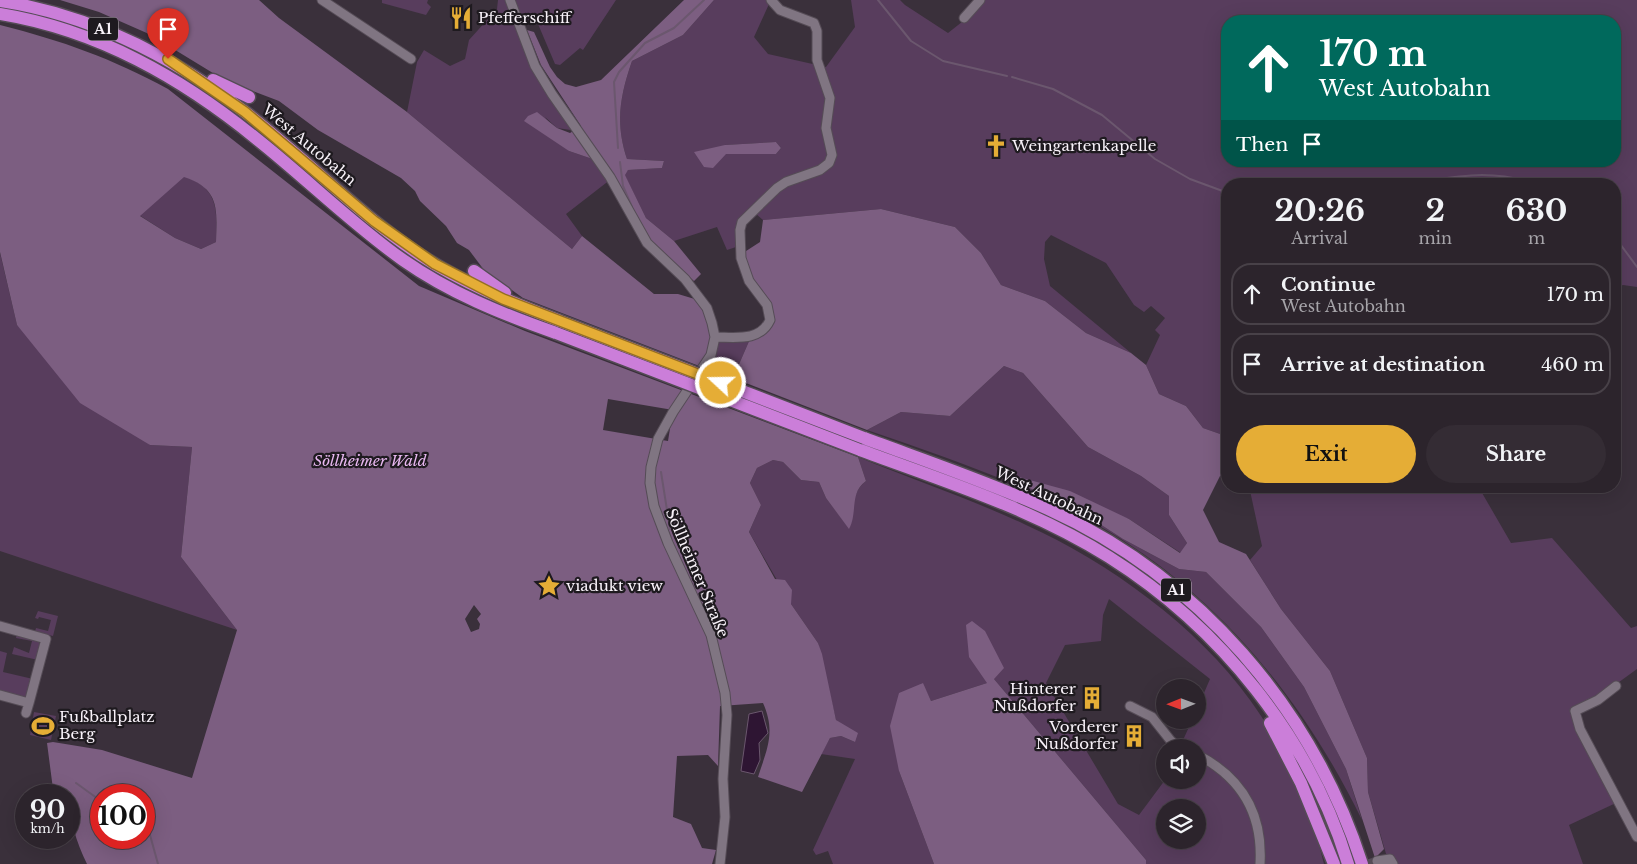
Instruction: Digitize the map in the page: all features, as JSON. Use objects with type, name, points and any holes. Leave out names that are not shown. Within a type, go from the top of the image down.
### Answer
[{"type":"highway","name":"West Autobahn","points":[[0,1],[53,12],[94,25],[168,59],[245,112],[374,221],[412,249],[470,284],[530,310],[558,327]]},
{"type":"highway","name":"West Autobahn","points":[[0,14],[49,25],[85,36],[135,57],[168,76],[231,118],[372,236],[416,268],[465,297],[558,327]]},
{"type":"highway","points":[[198,78],[210,78],[249,97]]},
{"type":"highway","points":[[474,271],[494,287],[519,299],[530,310]]},
{"type":"highway","name":"A1","points":[[558,327],[862,444]]},
{"type":"highway","name":"West Autobahn","points":[[862,444],[1008,506],[1109,557],[1187,616],[1231,660],[1261,697],[1293,743],[1323,798],[1348,864]]},
{"type":"highway","name":"West Autobahn","points":[[862,444],[1048,509],[1107,540],[1154,572],[1201,610],[1246,657],[1275,692],[1306,738],[1329,779],[1352,832],[1362,864]]},
{"type":"highway","points":[[1261,697],[1269,721],[1301,783],[1334,864]]},
{"type":"street","points":[[322,0],[411,59]]},
{"type":"street","points":[[510,0],[534,66],[610,177],[647,243],[685,279],[706,308],[715,337],[751,336],[761,333],[770,320],[767,305],[749,281],[741,258],[739,239],[742,222],[777,188],[786,182],[820,170],[829,163],[832,155],[826,128],[830,98],[817,60],[817,31],[814,23],[780,10],[771,0]]},
{"type":"street","points":[[964,18],[980,0]]},
{"type":"street","name":"Söllheimer Straße","points":[[715,337],[708,362],[673,412],[658,439],[651,467],[650,484],[654,506],[668,543],[711,635],[725,693],[727,715],[724,745],[725,817],[720,864]]},
{"type":"street","points":[[0,626],[46,639],[26,713]]},
{"type":"street","points":[[1616,686],[1598,700],[1575,711],[1580,729],[1637,837]]},
{"type":"street","points":[[0,695],[28,703]]},
{"type":"street","points":[[1130,706],[1152,717],[1169,739]]},
{"type":"street","points":[[1206,760],[1228,774],[1246,798],[1260,834],[1260,864]]},
{"type":"street","points":[[1377,861],[1390,859],[1393,864]]},
{"type":"shaded area","points":[[382,0],[428,0],[427,3],[431,7],[426,15],[382,3]]},
{"type":"shaded area","points":[[498,0],[616,0],[583,50],[580,48],[560,65],[555,64],[538,24],[522,18],[539,66],[584,132],[557,128],[545,117],[569,151],[607,164],[615,176],[566,214],[582,236],[572,249],[407,112],[417,62],[424,50],[450,66],[465,59],[469,40],[497,9]]},
{"type":"shaded area","points":[[714,0],[766,0],[769,4],[754,37],[768,54],[826,67],[855,27],[851,0],[900,0],[948,33],[967,18],[982,0],[1637,0],[1637,287],[1621,286],[1621,178],[1221,178],[1221,434],[1203,428],[1186,406],[1159,394],[1146,365],[1160,335],[1155,330],[1165,318],[1151,306],[1144,312],[1134,305],[1106,263],[1051,235],[1045,242],[1044,259],[1050,286],[1131,353],[1086,333],[1045,301],[1001,285],[981,253],[955,227],[881,209],[763,220],[755,213],[739,225],[736,247],[727,250],[717,227],[674,241],[646,218],[624,174],[628,170],[662,168],[664,161],[627,159],[621,133],[620,110],[624,86],[632,61],[683,35]],"holes":[[[776,142],[781,148],[776,154],[726,154],[725,145]]]},
{"type":"shaded area","points":[[184,176],[204,187],[210,194],[216,210],[216,242],[201,249],[175,238],[139,215]]},
{"type":"shaded area","points":[[0,253],[17,325],[150,445],[192,447],[181,557],[237,630],[0,551]]},
{"type":"shaded area","points":[[750,339],[733,378],[707,369],[718,340]]},
{"type":"shaded area","points":[[1004,366],[1023,373],[1088,447],[1141,476],[1169,496],[1169,515],[1187,543],[1181,553],[1129,519],[1004,478],[1069,504],[1123,539],[1179,569],[1206,572],[1261,627],[1304,687],[1346,769],[1362,820],[1314,735],[1287,695],[1223,621],[1188,588],[1149,558],[1080,515],[991,474],[867,430],[901,412],[950,416]]},
{"type":"shaded area","points":[[858,457],[963,498],[1057,540],[1119,577],[1149,599],[1177,622],[1229,673],[1263,718],[1285,758],[1304,800],[1324,864],[1146,864],[1146,860],[994,679],[931,701],[922,683],[899,771],[934,864],[833,864],[828,851],[816,855],[813,850],[855,759],[821,754],[830,738],[841,736],[855,742],[836,720],[818,643],[791,604],[749,532],[761,505],[750,483],[757,468],[773,460],[783,462],[801,480],[819,482],[826,498],[849,528],[855,496],[861,485],[866,481]],"holes":[[[1109,599],[1210,679],[1206,688],[1206,729],[1188,729],[1184,739],[1206,739],[1206,789],[1158,789],[1139,815],[1118,804],[1046,683],[1065,645],[1101,641],[1103,615]]]},
{"type":"shaded area","points":[[1251,493],[1482,493],[1511,543],[1552,538],[1631,628],[1637,626],[1637,669],[1593,701],[1573,711],[1618,802],[1569,825],[1583,864],[1389,864],[1368,792],[1367,758],[1330,671],[1281,609],[1250,560],[1262,546]]},
{"type":"shaded area","points":[[38,611],[58,616],[53,636],[35,632],[36,628],[48,631],[51,620],[35,618]]},
{"type":"shaded area","points":[[17,634],[41,644],[38,660],[12,654],[14,647],[29,653],[32,641],[16,638]]},
{"type":"shaded area","points":[[0,651],[7,653],[3,672],[33,679],[27,696],[24,698],[0,692]]},
{"type":"shaded area","points":[[762,711],[768,733],[759,743],[760,760],[754,774],[741,771],[749,714]]},
{"type":"shaded area","name":"Fußballplatz Berg","points":[[34,712],[56,716],[51,740],[30,735]]},
{"type":"green space","points":[[60,0],[259,0],[279,18],[407,112],[572,249],[582,236],[654,294],[678,294],[698,300],[711,334],[712,352],[707,369],[523,298],[484,270],[469,250],[457,243],[446,226],[420,201],[415,191],[401,178],[318,130],[279,101],[226,81],[149,34],[99,12]]},
{"type":"green space","points":[[684,0],[714,0],[683,35],[632,61],[624,86],[620,121],[623,146],[627,159],[664,161],[662,168],[628,170],[625,175],[646,218],[674,241],[701,274],[694,281],[654,246],[645,235],[607,164],[569,151],[524,121],[528,116],[537,112],[557,128],[570,133],[581,126],[541,65],[527,30],[534,32],[550,67],[557,77],[565,84],[576,87],[601,80]]},
{"type":"green space","name":"Söllheimer Wald","points":[[0,25],[45,37],[86,51],[127,68],[168,89],[419,286],[525,331],[858,457],[866,481],[857,491],[852,523],[849,529],[826,498],[819,482],[801,480],[783,462],[773,460],[757,468],[750,483],[761,505],[749,532],[775,579],[785,580],[792,590],[791,604],[818,643],[822,654],[836,720],[858,733],[855,742],[841,736],[830,738],[802,792],[758,777],[770,732],[767,713],[763,703],[720,706],[718,766],[708,755],[677,756],[673,817],[691,824],[702,848],[716,850],[712,864],[87,864],[80,847],[80,784],[52,784],[47,743],[53,742],[102,750],[192,778],[237,630],[181,557],[192,447],[150,445],[80,403],[17,325],[0,252]],"holes":[[[184,177],[196,182],[210,194],[216,210],[216,242],[201,249],[175,238],[140,216]],[[608,399],[673,410],[668,441],[603,430]],[[474,605],[481,614],[477,619],[480,624],[479,629],[471,632],[465,619]]]},
{"type":"green space","points":[[776,142],[781,148],[776,154],[726,154],[713,168],[704,167],[694,152],[725,145]]},
{"type":"green space","points":[[881,209],[955,227],[981,253],[1001,285],[1045,301],[1086,333],[1131,353],[1146,365],[1159,394],[1186,406],[1203,428],[1221,434],[1221,476],[1203,510],[1219,542],[1246,554],[1281,609],[1330,671],[1367,758],[1368,792],[1384,849],[1375,858],[1346,769],[1304,687],[1261,627],[1206,572],[1179,569],[1123,539],[1069,504],[1004,478],[1004,473],[1070,491],[1129,519],[1180,553],[1187,543],[1169,515],[1169,496],[1141,476],[1088,447],[1023,373],[1004,366],[950,416],[901,412],[867,430],[733,378],[750,339],[773,320],[751,281],[743,253],[760,242],[763,220]]},
{"type":"green space","points":[[972,621],[985,631],[1004,668],[994,679],[1146,860],[1146,864],[934,864],[899,771],[890,726],[899,693],[923,683],[931,701],[987,683],[969,657],[966,625]]},
{"type":"waterway","points":[[618,148],[614,82],[619,72],[645,43],[674,28],[704,0]]},
{"type":"waterway","points":[[878,0],[911,41],[943,61],[1007,76]]},
{"type":"waterway","points":[[1012,77],[1053,89],[1102,115],[1155,159],[1190,179],[1221,190]]},
{"type":"waterway","points":[[620,162],[623,186],[632,207]]},
{"type":"waterway","points":[[1449,178],[1471,175],[1513,178]]},
{"type":"waterway","points":[[1621,245],[1637,267]]},
{"type":"waterway","points":[[661,472],[670,529]]},
{"type":"waterway","points":[[76,783],[90,793]]},
{"type":"waterway","points":[[154,849],[158,864]]},
{"type":"tunnel","points":[[1368,864],[1377,861]]},
{"type":"place","name":"Pfefferschiff","points":[[461,18]]},
{"type":"place","name":"Weingartenkapelle","points":[[996,146]]},
{"type":"place","name":"viadukt view","points":[[549,586]]},
{"type":"place","name":"Hinterer Nußdorfer","points":[[1092,698]]},
{"type":"place","name":"Fußballplatz Berg","points":[[43,726]]},
{"type":"place","name":"Vorderer Nußdorfer","points":[[1134,736]]},
{"type":"route","points":[[168,59],[245,112],[374,221],[435,264],[470,284],[503,299],[721,383]]}]
